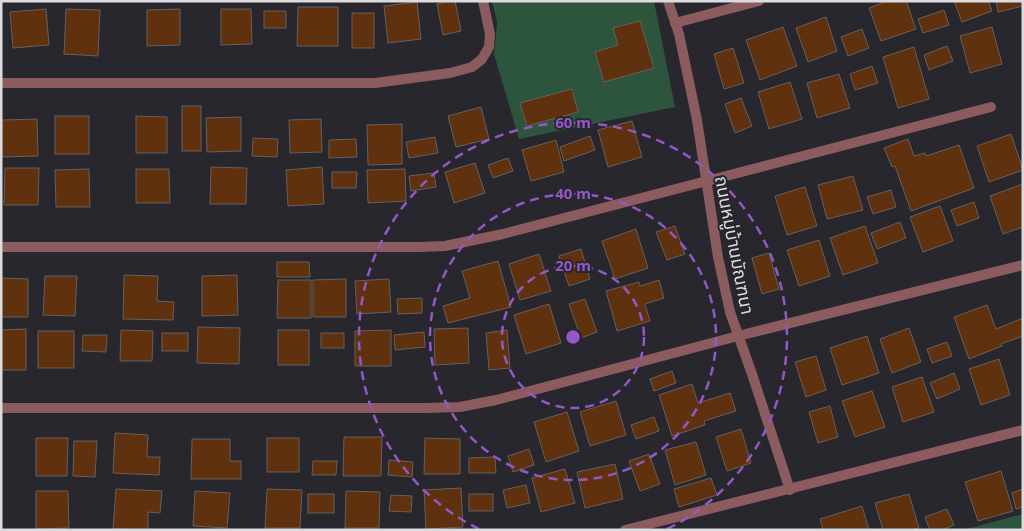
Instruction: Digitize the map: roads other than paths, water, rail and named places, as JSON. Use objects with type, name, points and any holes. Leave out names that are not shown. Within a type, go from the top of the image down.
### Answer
[{"type":"street","points":[[1,84],[375,83],[450,73],[472,67],[482,59],[489,47],[490,34],[483,1]]},
{"type":"street","name":"ถนนหมู่บ้านมัณฑนา","points":[[668,1],[698,120],[718,257],[730,312],[790,490]]},
{"type":"street","points":[[675,23],[759,1]]},
{"type":"street","points":[[1,247],[445,246],[495,236],[990,107]]},
{"type":"street","points":[[1,408],[460,407],[496,400],[738,336],[1023,265]]},
{"type":"street","points":[[625,530],[1023,430]]}]
